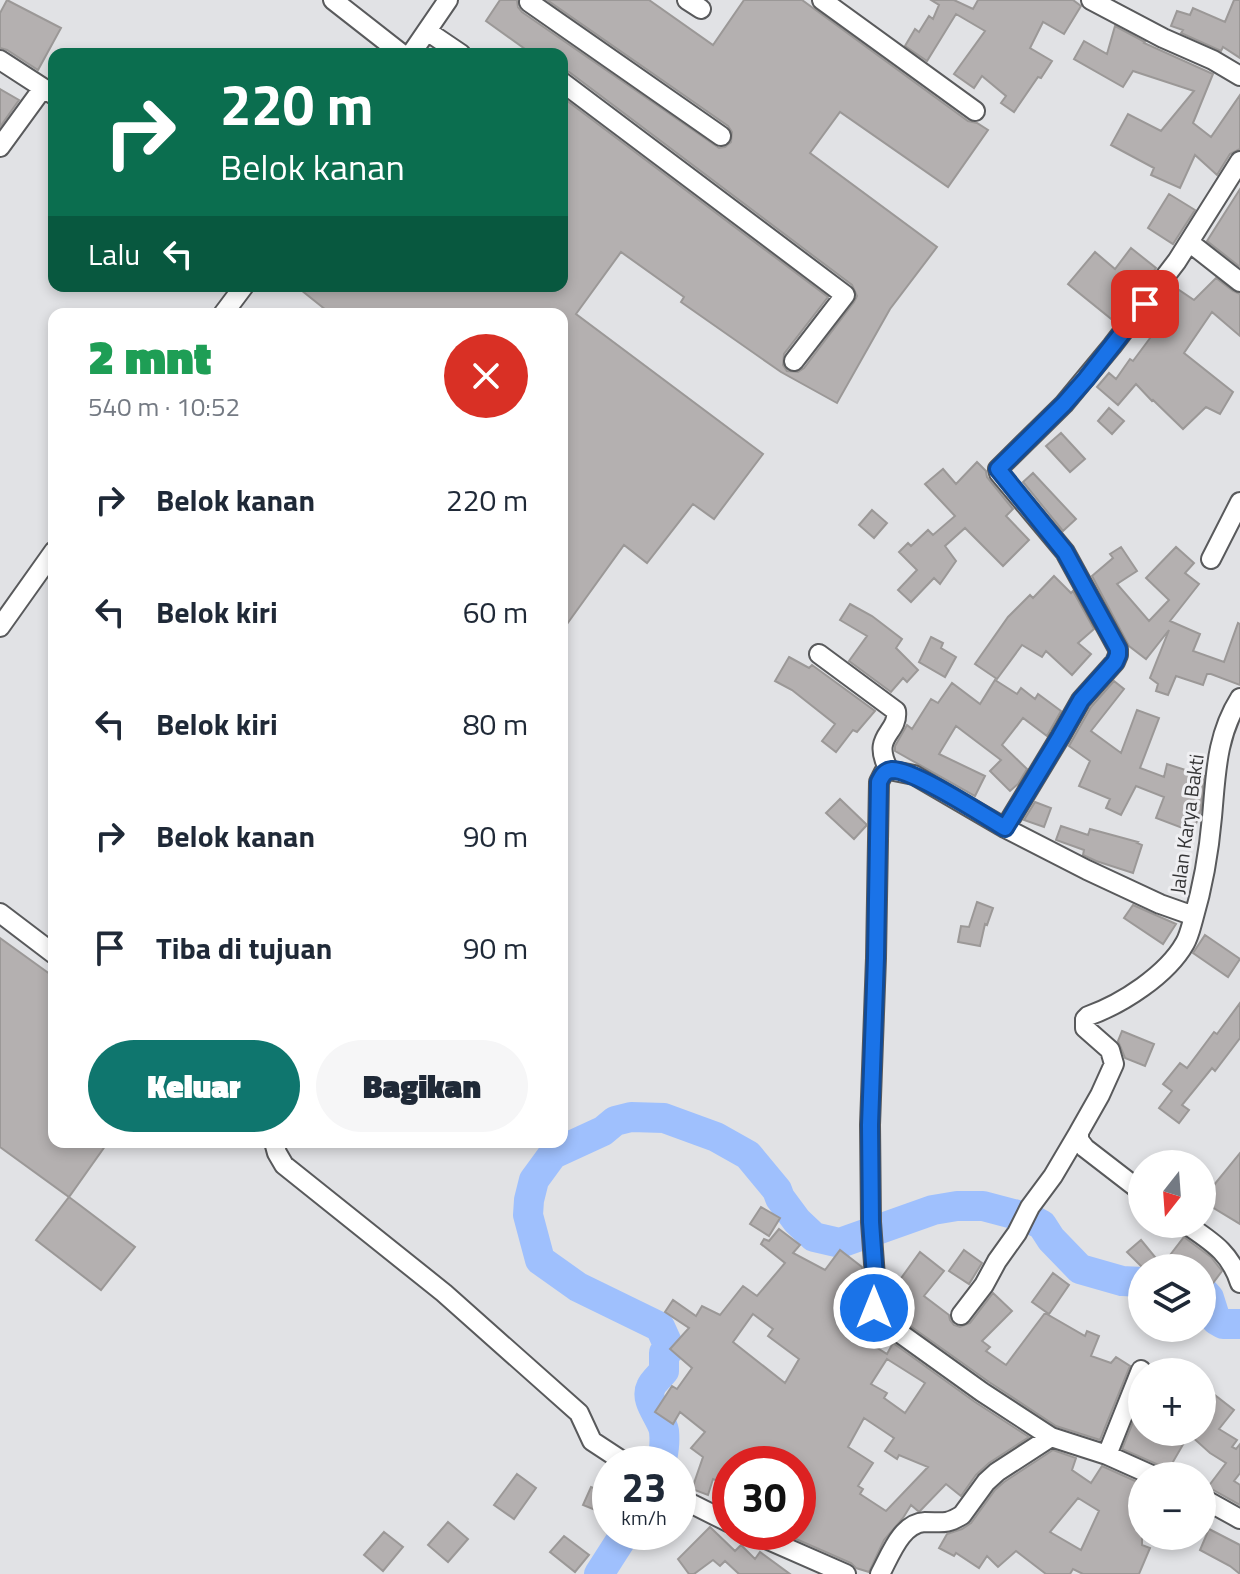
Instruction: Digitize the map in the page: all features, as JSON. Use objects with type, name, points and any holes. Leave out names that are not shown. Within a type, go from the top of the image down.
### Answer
[{"type":"street","points":[[333,0],[394,48]]},
{"type":"street","points":[[415,48],[448,0]]},
{"type":"street","points":[[530,0],[721,136]]},
{"type":"street","points":[[822,0],[975,111]]},
{"type":"street","points":[[1091,0],[1240,76]]},
{"type":"street","points":[[427,31],[452,48]]},
{"type":"street","points":[[0,60],[48,90]]},
{"type":"street","points":[[568,87],[845,295],[794,361]]},
{"type":"street","points":[[0,147],[48,92]]},
{"type":"street","points":[[1005,828],[1081,700],[1118,655],[1118,649],[1065,552],[998,469],[1086,379],[1177,261],[1240,161]]},
{"type":"street","points":[[1189,242],[1240,282]]},
{"type":"street","points":[[1211,559],[1240,502]]},
{"type":"street","points":[[0,627],[48,559]]},
{"type":"street","points":[[819,654],[896,711],[897,718],[882,746],[889,770]]},
{"type":"street","name":"Jalan Karya Bakti","points":[[1079,1132],[1114,1064],[1110,1050],[1085,1028],[1085,1019],[1124,999],[1171,963],[1187,941],[1202,889],[1223,732],[1240,698]]},
{"type":"street","points":[[1128,1464],[1051,1437],[875,1315],[870,1125],[879,782],[884,772],[889,770],[914,775],[1005,828],[1087,870],[1160,904],[1194,916]]},
{"type":"street","points":[[0,913],[48,949]]},
{"type":"street","points":[[1079,1132],[1079,1140],[1085,1148],[1128,1181]]},
{"type":"street","points":[[961,1315],[984,1285],[1079,1132]]},
{"type":"street","points":[[276,1148],[284,1165],[444,1293],[579,1413],[587,1433],[600,1446]]},
{"type":"street","points":[[1204,1238],[1225,1254],[1235,1268],[1240,1283]]},
{"type":"street","points":[[1107,1455],[1128,1402]]},
{"type":"street","points":[[880,1574],[898,1540],[909,1529],[916,1524],[946,1522],[962,1515],[997,1472],[1051,1437]]},
{"type":"street","points":[[1216,1506],[1240,1519]]},
{"type":"street","points":[[791,1550],[846,1574]]},
{"type":"building","points":[[7,0],[61,28],[38,70],[0,48],[0,13]]},
{"type":"building","points":[[500,0],[517,0],[522,12],[719,148],[731,142],[732,132],[728,126],[547,0],[649,0],[713,45],[744,0],[802,0],[968,121],[988,130],[948,187],[840,112],[810,153],[937,247],[890,309],[837,403],[781,372],[681,302],[684,297],[621,252],[576,314],[763,454],[714,519],[693,504],[647,563],[624,545],[568,623],[568,308],[324,308],[304,292],[568,292],[568,102],[828,297],[784,354],[783,365],[787,371],[798,372],[804,368],[857,296],[852,285],[568,72],[568,48],[524,48],[486,21]]},
{"type":"building","points":[[931,0],[954,0],[973,9],[978,0],[1073,0],[1081,6],[1064,34],[1043,22],[1030,48],[1052,61],[1014,112],[1001,103],[1006,96],[982,76],[974,88],[954,74],[985,31],[956,14],[927,61],[905,46],[915,29],[919,32],[929,16],[933,19],[939,5]]},
{"type":"building","points":[[1234,0],[1240,0],[1240,58],[1223,47],[1221,51],[1171,26],[1177,11],[1190,15],[1193,8],[1225,22]]},
{"type":"building","points":[[1115,26],[1144,43],[1213,74],[1193,123],[1211,137],[1240,95],[1240,149],[1230,154],[1217,175],[1195,155],[1180,188],[1151,175],[1154,168],[1111,145],[1128,114],[1161,131],[1194,91],[1133,71],[1123,87],[1074,59],[1084,41],[1107,54]]},
{"type":"building","points":[[0,89],[19,100],[0,127]]},
{"type":"building","points":[[1240,189],[1240,267],[1207,241]]},
{"type":"building","points":[[1169,194],[1195,210],[1173,244],[1148,228]]},
{"type":"building","points":[[1131,248],[1156,268],[1115,322],[1068,284],[1095,252],[1115,269]]},
{"type":"building","points":[[1216,278],[1240,294],[1240,336],[1212,312],[1184,353],[1233,392],[1220,414],[1206,407],[1183,429],[1136,384],[1118,405],[1097,387],[1109,373],[1116,379],[1130,359],[1133,361],[1162,322],[1156,317],[1176,288],[1194,300]]},
{"type":"building","points":[[1109,408],[1124,421],[1112,434],[1098,421]]},
{"type":"building","points":[[1061,433],[1085,459],[1070,472],[1046,446]]},
{"type":"building","points":[[977,462],[1013,509],[1006,516],[1029,540],[1003,566],[965,528],[945,546],[956,561],[940,584],[934,578],[911,602],[898,590],[917,570],[899,552],[908,543],[911,546],[928,530],[933,535],[955,516],[925,484],[943,469],[956,484]]},
{"type":"building","points":[[1033,473],[1076,519],[1063,531],[1023,482]]},
{"type":"building","points":[[872,510],[887,523],[874,538],[859,525]]},
{"type":"building","points":[[1121,547],[1137,571],[1117,584],[1149,621],[1169,600],[1146,578],[1176,547],[1194,563],[1185,573],[1199,584],[1170,621],[1200,634],[1193,651],[1224,662],[1240,624],[1240,685],[1211,674],[1207,674],[1203,685],[1176,676],[1168,695],[1156,691],[1158,684],[1150,678],[1169,630],[1146,659],[1129,646],[1092,576],[1113,558],[1110,554]]},
{"type":"building","points":[[1054,576],[1071,593],[1073,591],[1094,629],[1078,643],[1091,654],[1072,675],[1046,651],[1042,657],[1022,645],[997,679],[975,664],[1008,617],[1030,595],[1033,598]]},
{"type":"building","points":[[850,604],[902,639],[896,648],[918,670],[907,682],[903,678],[891,692],[849,661],[867,636],[840,620]]},
{"type":"building","points":[[931,637],[943,643],[941,648],[956,657],[945,677],[919,662]]},
{"type":"building","points":[[789,657],[809,668],[812,665],[875,711],[857,732],[853,730],[836,752],[822,741],[835,724],[792,690],[775,681]]},
{"type":"building","points":[[995,680],[1017,694],[1021,688],[1035,699],[1038,694],[1061,711],[1047,736],[1023,718],[1002,745],[1027,769],[1010,791],[990,771],[1001,760],[956,726],[939,754],[985,776],[975,796],[895,751],[907,725],[912,729],[931,699],[938,703],[952,683],[980,704]]},
{"type":"building","points":[[1114,681],[1124,689],[1091,731],[1121,753],[1137,710],[1159,718],[1140,768],[1164,777],[1167,764],[1204,776],[1201,810],[1193,832],[1156,818],[1164,797],[1136,786],[1121,815],[1106,808],[1110,799],[1079,786],[1090,761],[1069,746],[1091,707]]},
{"type":"building","points":[[840,799],[866,824],[854,839],[826,813]]},
{"type":"building","points":[[1035,802],[1051,808],[1044,827],[1024,820]]},
{"type":"building","points":[[1061,826],[1088,835],[1090,829],[1138,842],[1142,845],[1133,873],[1096,861],[1083,855],[1084,850],[1056,840]]},
{"type":"building","points":[[977,902],[993,908],[980,946],[958,942],[961,926],[969,927]]},
{"type":"building","points":[[1133,905],[1176,924],[1163,944],[1124,918]]},
{"type":"building","points":[[1205,935],[1240,959],[1228,977],[1193,953]]},
{"type":"building","points":[[0,938],[48,973],[48,1148],[104,1148],[69,1197],[0,1147]]},
{"type":"building","points":[[1240,1003],[1240,1038],[1215,1071],[1212,1068],[1182,1105],[1189,1110],[1179,1123],[1159,1108],[1172,1091],[1163,1084],[1180,1063],[1187,1068]]},
{"type":"building","points":[[1122,1031],[1154,1044],[1145,1066],[1125,1058],[1118,1041]]},
{"type":"building","points":[[1240,1153],[1240,1224],[1216,1209],[1216,1183]]},
{"type":"building","points":[[69,1197],[135,1247],[101,1290],[36,1240]]},
{"type":"building","points":[[761,1207],[780,1218],[769,1236],[750,1224]]},
{"type":"building","points":[[779,1229],[800,1245],[793,1253],[825,1270],[840,1250],[862,1267],[863,1284],[850,1299],[861,1307],[862,1314],[849,1330],[887,1354],[893,1343],[1029,1437],[989,1463],[961,1496],[946,1484],[920,1511],[911,1505],[884,1540],[869,1572],[816,1548],[816,1446],[712,1446],[712,1482],[708,1495],[696,1490],[696,1477],[703,1457],[693,1446],[705,1432],[680,1412],[673,1424],[655,1412],[672,1386],[677,1389],[692,1368],[670,1349],[689,1328],[665,1312],[673,1300],[696,1316],[702,1306],[720,1315],[743,1286],[757,1296],[785,1263],[761,1244],[764,1239],[769,1241]],"holes":[[[753,1314],[773,1329],[768,1336],[799,1359],[785,1383],[733,1342]],[[887,1359],[925,1383],[905,1413],[884,1398],[887,1393],[871,1384]],[[864,1418],[894,1438],[885,1451],[897,1459],[899,1455],[928,1467],[886,1511],[860,1494],[863,1489],[858,1486],[873,1463],[848,1447]]]},
{"type":"building","points":[[1185,1238],[1207,1254],[1171,1254]]},
{"type":"building","points":[[1141,1240],[1152,1254],[1129,1254],[1127,1252]]},
{"type":"building","points":[[964,1250],[982,1263],[969,1284],[949,1271]]},
{"type":"building","points":[[920,1252],[944,1271],[924,1296],[949,1315],[954,1325],[960,1327],[970,1323],[993,1293],[1012,1311],[982,1341],[990,1347],[986,1351],[1006,1365],[1045,1313],[1085,1336],[1087,1331],[1099,1336],[1091,1356],[1111,1363],[1116,1357],[1128,1365],[1100,1440],[1056,1426],[989,1382],[885,1308],[886,1299]]},
{"type":"building","points":[[1216,1263],[1222,1271],[1216,1279]]},
{"type":"building","points":[[1053,1273],[1069,1285],[1049,1314],[1032,1302]]},
{"type":"building","points":[[1216,1396],[1234,1410],[1219,1429],[1237,1440],[1232,1447],[1236,1449],[1240,1444],[1240,1473],[1234,1481],[1240,1485],[1240,1505],[1216,1492],[1216,1476],[1226,1463],[1202,1446],[1216,1446]]},
{"type":"building","points":[[1128,1434],[1128,1446],[1182,1446],[1173,1462],[1152,1462],[1122,1449]]},
{"type":"building","points":[[1053,1450],[1076,1458],[1072,1470],[1091,1483],[1102,1466],[1128,1478],[1128,1550],[1149,1550],[1139,1574],[1083,1574],[1073,1569],[1070,1574],[1046,1574],[1016,1551],[998,1567],[987,1556],[979,1568],[956,1553],[954,1556],[939,1548],[947,1534],[971,1523],[995,1490]],"holes":[[[1078,1498],[1099,1511],[1081,1550],[1050,1532]]]},
{"type":"building","points":[[517,1474],[536,1488],[514,1519],[494,1505]]},
{"type":"building","points":[[592,1487],[592,1509],[583,1505]]},
{"type":"building","points":[[448,1522],[468,1539],[448,1562],[428,1545]]},
{"type":"building","points":[[710,1527],[712,1550],[746,1550],[755,1559],[760,1552],[790,1574],[739,1574],[725,1561],[720,1566],[713,1560],[694,1574],[689,1574],[678,1559],[687,1550],[696,1550],[696,1541]]},
{"type":"building","points":[[384,1532],[403,1547],[383,1571],[364,1555]]},
{"type":"building","points":[[1216,1533],[1240,1545],[1240,1574],[1200,1550],[1216,1550]]},
{"type":"building","points":[[564,1536],[589,1555],[575,1572],[550,1552]]},
{"type":"waterway","points":[[568,1147],[603,1131],[615,1121],[631,1117],[664,1118],[716,1137],[748,1155],[777,1190],[797,1221],[814,1237],[840,1243],[933,1210],[983,1206],[1029,1218],[1042,1225],[1080,1269],[1128,1281]]},
{"type":"waterway","points":[[566,1148],[553,1154],[534,1180],[529,1200],[528,1215],[540,1260],[578,1287],[660,1327],[670,1349],[664,1353],[664,1371],[649,1392],[663,1426],[664,1446]]},
{"type":"waterway","points":[[1216,1320],[1223,1324],[1240,1324]]},
{"type":"waterway","points":[[599,1574],[614,1550]]},
{"type":"route","points":[[874,1308],[870,1125],[879,782],[884,772],[889,770],[914,775],[1005,828],[1081,700],[1115,662],[1118,649],[1065,552],[998,469],[1064,404],[1145,304]]}]
